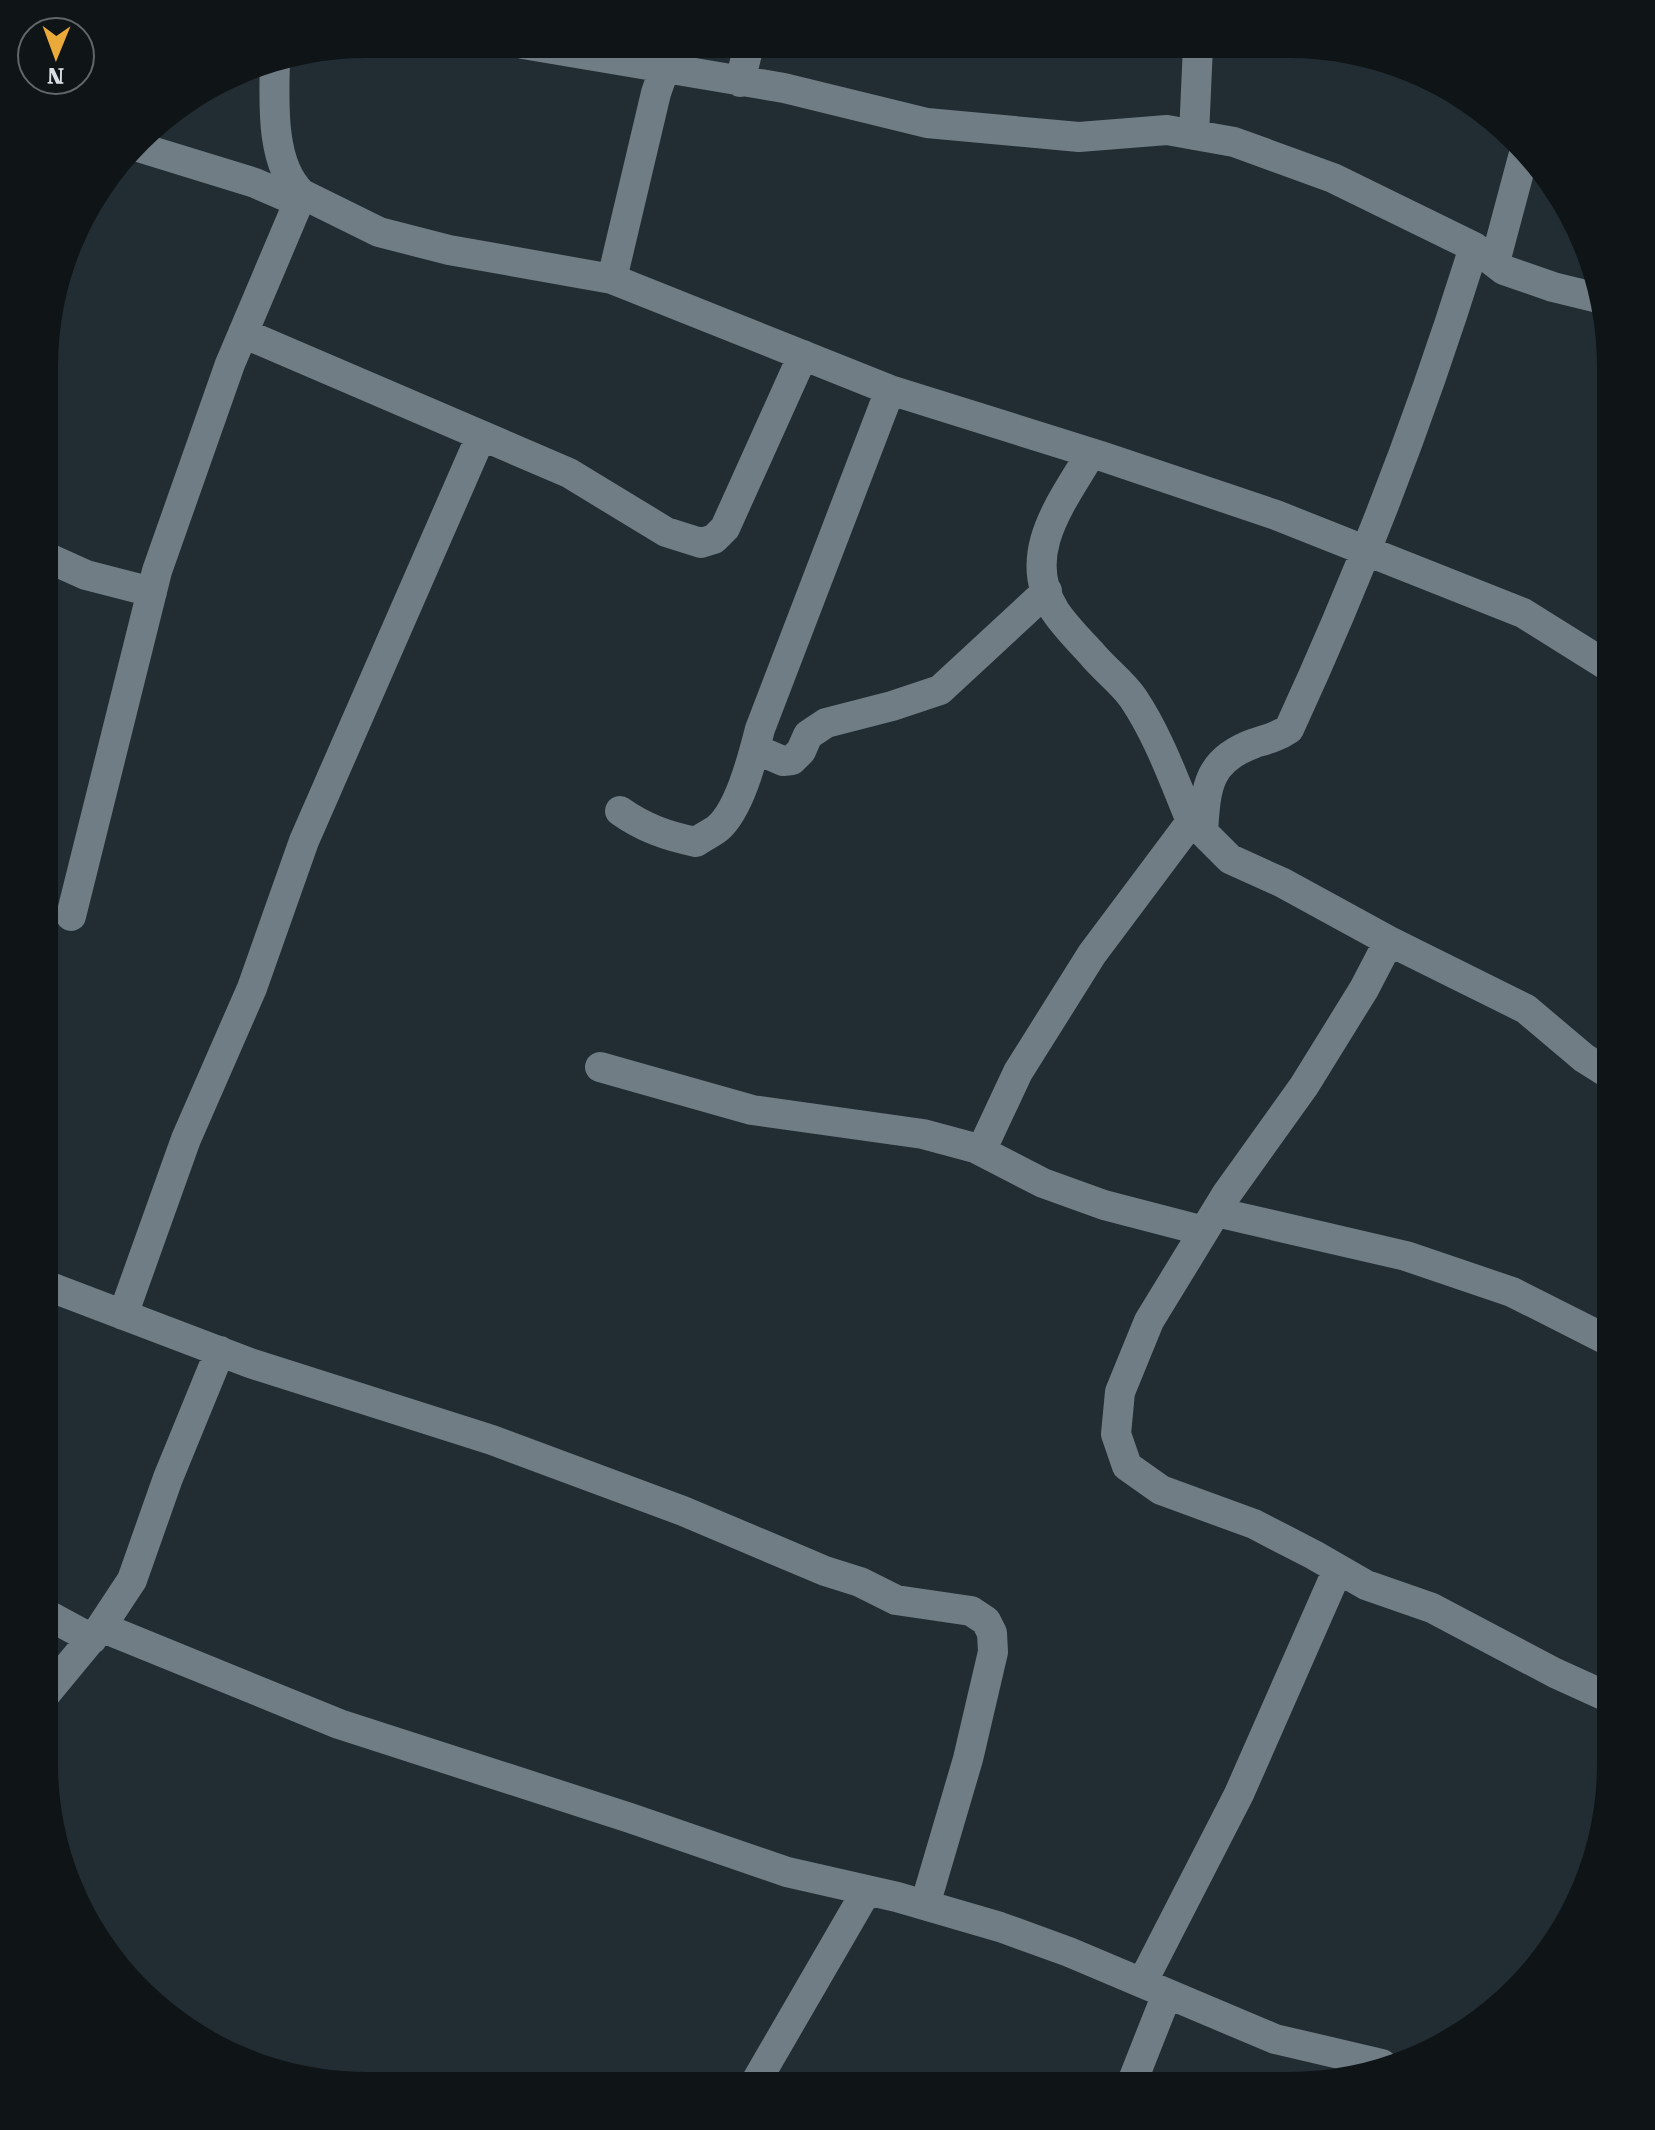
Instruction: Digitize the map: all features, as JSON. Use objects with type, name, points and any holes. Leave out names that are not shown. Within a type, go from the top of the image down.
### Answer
[{"type":"street","points":[[609,58],[784,88],[927,123],[1079,137],[1167,130],[1234,142],[1333,178],[1484,255],[1504,270],[1589,296]]},
{"type":"street","points":[[740,82],[746,58]]},
{"type":"street","points":[[1194,135],[1197,58]]},
{"type":"street","points":[[612,279],[656,93],[665,67]]},
{"type":"street","points":[[275,72],[273,117],[286,169],[301,198]]},
{"type":"street","points":[[147,150],[301,198],[379,232],[449,250],[612,279],[890,390],[1276,515],[1523,613],[1597,659]]},
{"type":"street","points":[[981,1151],[1018,1072],[1092,954],[1198,812],[1221,760],[1233,752],[1276,738],[1289,729],[1329,642],[1435,366],[1521,163]]},
{"type":"street","points":[[71,916],[167,542],[243,333],[301,198]]},
{"type":"street","points":[[243,333],[569,473],[666,532],[701,543],[714,539],[725,528],[803,355]]},
{"type":"street","points":[[620,811],[641,826],[696,842],[719,827],[726,817],[746,779],[760,729],[890,390]]},
{"type":"street","points":[[123,1315],[186,1139],[252,988],[304,841],[481,436]]},
{"type":"street","points":[[1091,453],[1047,528],[1042,554],[1043,579],[1054,609],[1132,696],[1169,768],[1198,812],[1203,832],[1230,859],[1283,883],[1389,941],[1526,1009],[1597,1066]]},
{"type":"street","points":[[58,562],[86,575],[152,592]]},
{"type":"street","points":[[755,749],[783,761],[792,760],[801,751],[808,735],[826,723],[916,700],[940,690],[1047,591]]},
{"type":"street","points":[[1389,941],[1364,989],[1304,1086],[1210,1222],[1149,1321],[1120,1392],[1116,1434],[1127,1466],[1161,1490],[1254,1524],[1366,1585],[1432,1608],[1597,1692]]},
{"type":"street","points":[[600,1067],[752,1110],[923,1134],[981,1151],[1043,1183],[1092,1201],[1406,1256],[1512,1292],[1597,1334]]},
{"type":"street","points":[[58,1290],[220,1351],[522,1451],[683,1511],[825,1571],[860,1582],[896,1600],[971,1611],[986,1621],[992,1633],[993,1652],[968,1759],[925,1905]]},
{"type":"street","points":[[58,1679],[97,1633],[132,1580],[168,1478],[220,1351]]},
{"type":"street","points":[[1134,2072],[1155,1988],[1338,1569]]},
{"type":"street","points":[[58,1618],[339,1724],[787,1872],[867,1890],[1000,1927],[1275,2039],[1371,2061]]},
{"type":"street","points":[[762,2072],[867,1890]]}]
